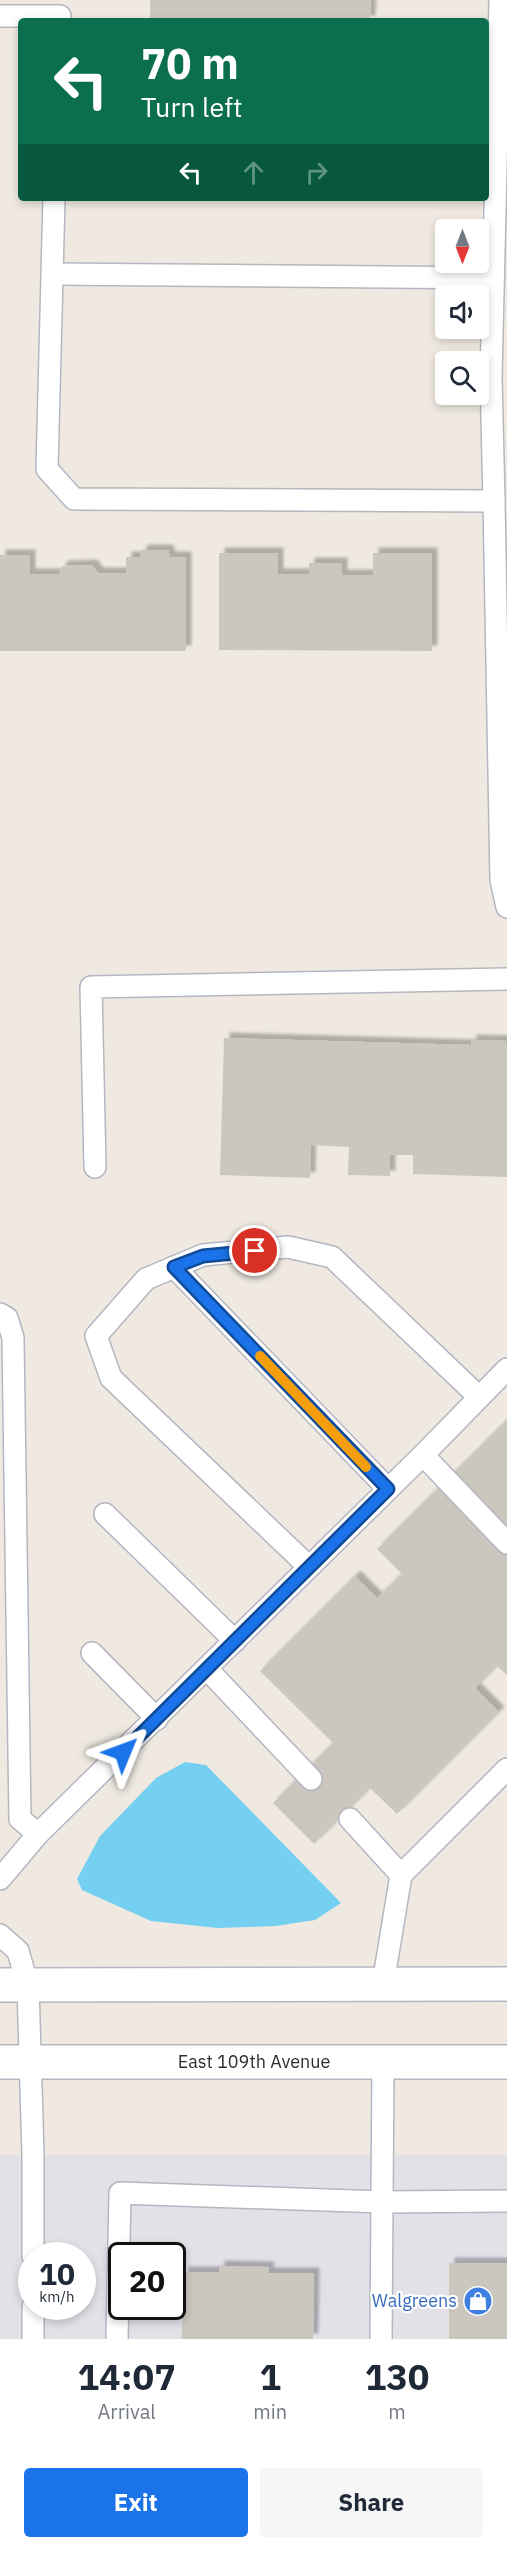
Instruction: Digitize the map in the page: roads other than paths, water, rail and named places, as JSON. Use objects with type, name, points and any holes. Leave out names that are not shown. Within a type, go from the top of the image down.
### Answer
[{"type":"main road","points":[[14,1985],[507,1984]]},
{"type":"main road","name":"East 109th Avenue","points":[[15,2062],[507,2062]]},
{"type":"lane","points":[[500,0],[503,54],[502,110],[493,278],[491,377],[501,880],[507,907]]},
{"type":"lane","points":[[0,16],[60,12]]},
{"type":"lane","points":[[54,201],[47,469],[74,499],[494,501]]},
{"type":"lane","points":[[52,274],[493,278]]},
{"type":"lane","points":[[95,1167],[91,987],[507,979]]},
{"type":"lane","points":[[309,1567],[111,1378],[96,1336],[146,1278],[203,1256],[288,1247],[332,1257],[479,1397]]},
{"type":"lane","points":[[174,1267],[388,1489]]},
{"type":"lane","points":[[0,1314],[7,1318],[13,1338],[7,1360],[20,1819],[38,1834]]},
{"type":"lane","points":[[4,1865],[157,1719],[507,1369]]},
{"type":"lane","points":[[423,1455],[505,1537]]},
{"type":"lane","points":[[105,1514],[235,1641]]},
{"type":"lane","points":[[92,1653],[157,1719]]},
{"type":"lane","points":[[207,1669],[311,1779]]},
{"type":"lane","points":[[383,1984],[401,1875],[507,1769]]},
{"type":"lane","points":[[350,1819],[401,1875]]},
{"type":"lane","points":[[0,1935],[18,1951],[14,1985],[15,2062],[33,2155],[33,2242]]},
{"type":"lane","points":[[381,2339],[382,2063]]},
{"type":"lane","points":[[117,2339],[120,2193],[382,2202],[507,2201]]},
{"type":"lane","points":[[33,2320],[33,2339]]},
{"type":"water","points":[[185,1762],[206,1765],[341,1903],[315,1920],[276,1926],[218,1928],[151,1921],[82,1890],[77,1879],[100,1836],[156,1778]]},
{"type":"place","name":"Walgreens","points":[[478,2301]]}]
